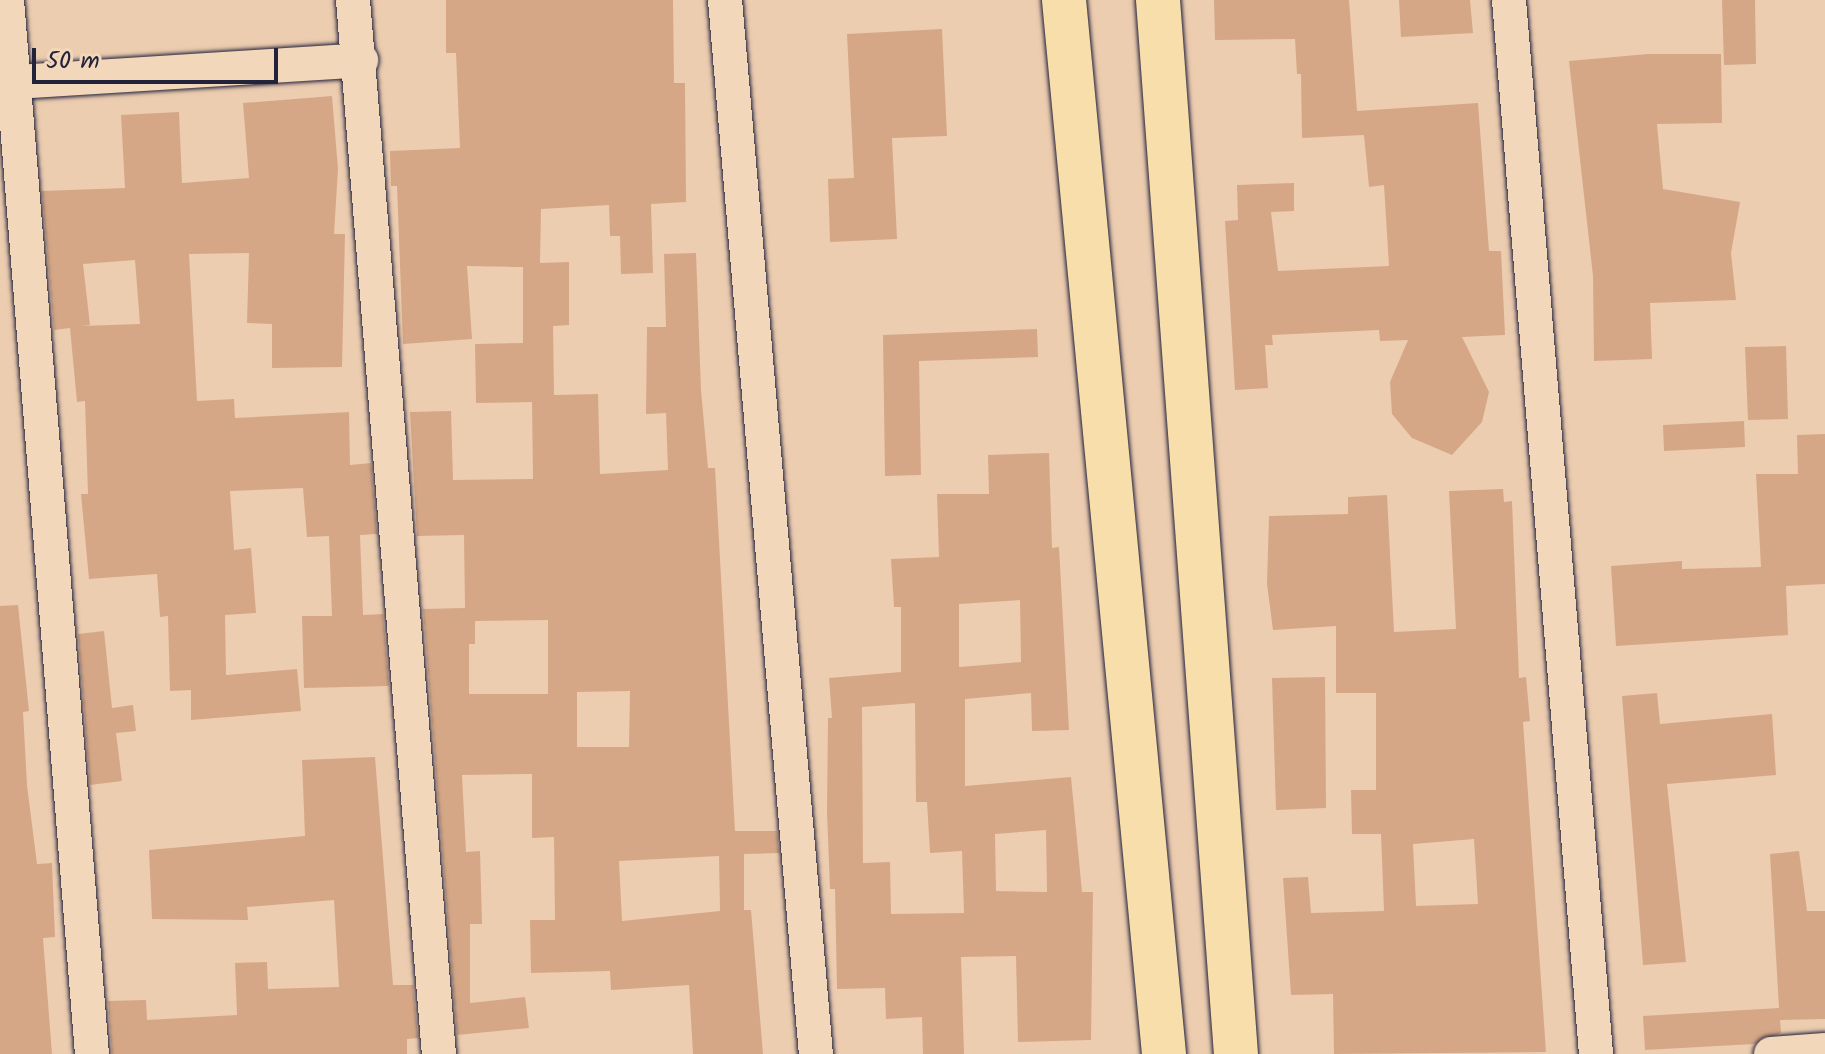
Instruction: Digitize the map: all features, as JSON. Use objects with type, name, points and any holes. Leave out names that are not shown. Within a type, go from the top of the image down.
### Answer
[{"type":"main road","points":[[1064,0],[1164,1054]]},
{"type":"main road","points":[[1158,0],[1236,1054]]},
{"type":"street","points":[[7,0],[7,83],[92,1054]]},
{"type":"street","points":[[353,0],[361,60],[439,1054]]},
{"type":"street","points":[[725,0],[816,1054]]},
{"type":"street","points":[[1509,0],[1596,1054]]},
{"type":"street","points":[[7,83],[361,60]]},
{"type":"street","points":[[1771,1054],[1825,1050]]},
{"type":"building","points":[[446,0],[673,0],[674,83],[685,83],[686,202],[651,204],[653,273],[621,274],[620,236],[610,236],[609,205],[541,209],[540,263],[569,262],[569,325],[553,326],[554,395],[598,394],[600,474],[668,470],[666,413],[646,414],[647,327],[666,327],[664,254],[696,253],[701,390],[708,468],[715,468],[735,831],[777,831],[779,853],[744,854],[744,910],[751,910],[763,1054],[693,1054],[689,985],[611,990],[610,971],[531,973],[530,920],[555,920],[554,837],[532,838],[532,774],[462,775],[466,852],[480,851],[482,924],[470,924],[470,1003],[525,997],[529,1028],[457,1035],[423,609],[465,608],[464,535],[417,536],[410,412],[451,411],[453,480],[533,479],[532,402],[476,403],[475,344],[523,343],[523,267],[467,266],[472,339],[403,344],[397,186],[391,186],[390,151],[460,148],[456,53],[446,53]],"holes":[[[548,620],[548,694],[469,694],[469,644],[475,644],[475,621]],[[630,691],[629,747],[577,747],[577,692]],[[719,856],[720,911],[622,921],[619,861]]]},
{"type":"building","points":[[1214,0],[1349,0],[1357,111],[1478,103],[1489,251],[1501,251],[1505,335],[1462,337],[1489,392],[1482,422],[1452,455],[1412,438],[1392,414],[1390,382],[1408,340],[1380,341],[1379,330],[1272,335],[1273,345],[1265,345],[1268,388],[1235,390],[1225,221],[1238,220],[1237,185],[1294,183],[1294,211],[1271,212],[1278,271],[1389,266],[1384,185],[1369,187],[1364,135],[1302,138],[1301,74],[1297,74],[1295,39],[1215,40]]},
{"type":"building","points":[[1399,0],[1470,0],[1473,33],[1401,37]]},
{"type":"building","points":[[1722,0],[1755,0],[1756,64],[1724,65]]},
{"type":"building","points":[[942,29],[947,136],[892,138],[897,239],[830,242],[828,179],[854,178],[847,34]]},
{"type":"building","points":[[1648,54],[1721,54],[1722,123],[1657,124],[1663,189],[1740,202],[1731,253],[1736,300],[1650,303],[1652,359],[1594,361],[1593,276],[1569,61]]},
{"type":"building","points":[[332,96],[338,169],[334,234],[345,234],[342,367],[272,368],[272,324],[247,323],[249,253],[189,254],[197,401],[234,399],[235,418],[349,412],[350,465],[371,463],[377,534],[360,535],[363,615],[383,614],[389,686],[304,688],[302,616],[332,616],[329,536],[307,537],[303,488],[230,491],[234,550],[251,548],[256,613],[225,615],[226,675],[297,669],[301,711],[191,720],[191,690],[170,691],[168,616],[160,617],[157,574],[89,579],[81,494],[88,494],[85,401],[77,402],[70,328],[54,330],[42,191],[125,188],[121,115],[179,112],[182,183],[249,178],[243,103]],"holes":[[[135,260],[140,324],[81,326],[90,325],[83,264]]]},
{"type":"building","points":[[1037,329],[1038,357],[919,361],[921,475],[885,476],[883,335]]},
{"type":"building","points":[[1786,346],[1788,419],[1748,420],[1745,347]]},
{"type":"building","points":[[1744,421],[1745,447],[1664,451],[1663,425]]},
{"type":"building","points":[[1825,434],[1825,584],[1786,586],[1788,635],[1616,646],[1611,566],[1682,561],[1682,569],[1761,567],[1756,474],[1798,474],[1797,435]]},
{"type":"building","points":[[1049,453],[1052,548],[1059,547],[1069,730],[1032,731],[1031,693],[965,699],[965,786],[1071,777],[1082,892],[1093,892],[1091,1040],[1018,1042],[1016,956],[961,957],[964,1054],[923,1054],[922,1017],[886,1019],[885,988],[837,989],[835,889],[830,889],[827,812],[828,718],[832,718],[829,678],[901,672],[901,607],[894,607],[891,559],[939,557],[937,494],[989,494],[988,455]],"holes":[[[1020,600],[1021,662],[959,667],[959,604]],[[915,703],[916,802],[927,802],[930,853],[962,851],[964,913],[891,914],[890,862],[863,863],[862,707]],[[1046,830],[1047,892],[996,891],[995,834]]]},
{"type":"building","points":[[1503,489],[1504,502],[1512,501],[1519,678],[1526,677],[1530,721],[1523,722],[1546,1052],[1334,1054],[1333,994],[1291,995],[1283,878],[1308,877],[1311,913],[1384,911],[1381,834],[1352,834],[1351,790],[1376,790],[1376,693],[1336,693],[1336,626],[1273,630],[1267,584],[1269,516],[1348,514],[1348,497],[1387,495],[1394,632],[1456,629],[1449,491]],"holes":[[[1474,839],[1478,904],[1416,906],[1413,844]]]},
{"type":"building","points":[[18,605],[29,711],[23,712],[27,785],[37,864],[52,863],[55,937],[43,938],[52,1054],[0,1054],[0,606]]},
{"type":"building","points":[[104,631],[112,708],[133,705],[136,731],[116,733],[122,781],[90,785],[78,634]]},
{"type":"building","points":[[1325,677],[1326,808],[1276,810],[1272,678]]},
{"type":"building","points":[[1657,693],[1660,724],[1772,714],[1776,775],[1667,784],[1686,962],[1643,965],[1622,696]]},
{"type":"building","points":[[375,757],[393,985],[413,985],[418,1038],[407,1039],[407,1054],[112,1054],[108,1001],[146,1000],[147,1020],[237,1015],[235,963],[267,962],[268,989],[339,987],[334,900],[247,907],[248,920],[152,919],[149,850],[305,836],[302,760]]},
{"type":"building","points":[[1799,851],[1807,911],[1825,911],[1825,1019],[1780,1020],[1781,1033],[1754,1044],[1645,1050],[1643,1016],[1779,1008],[1770,854]]}]
